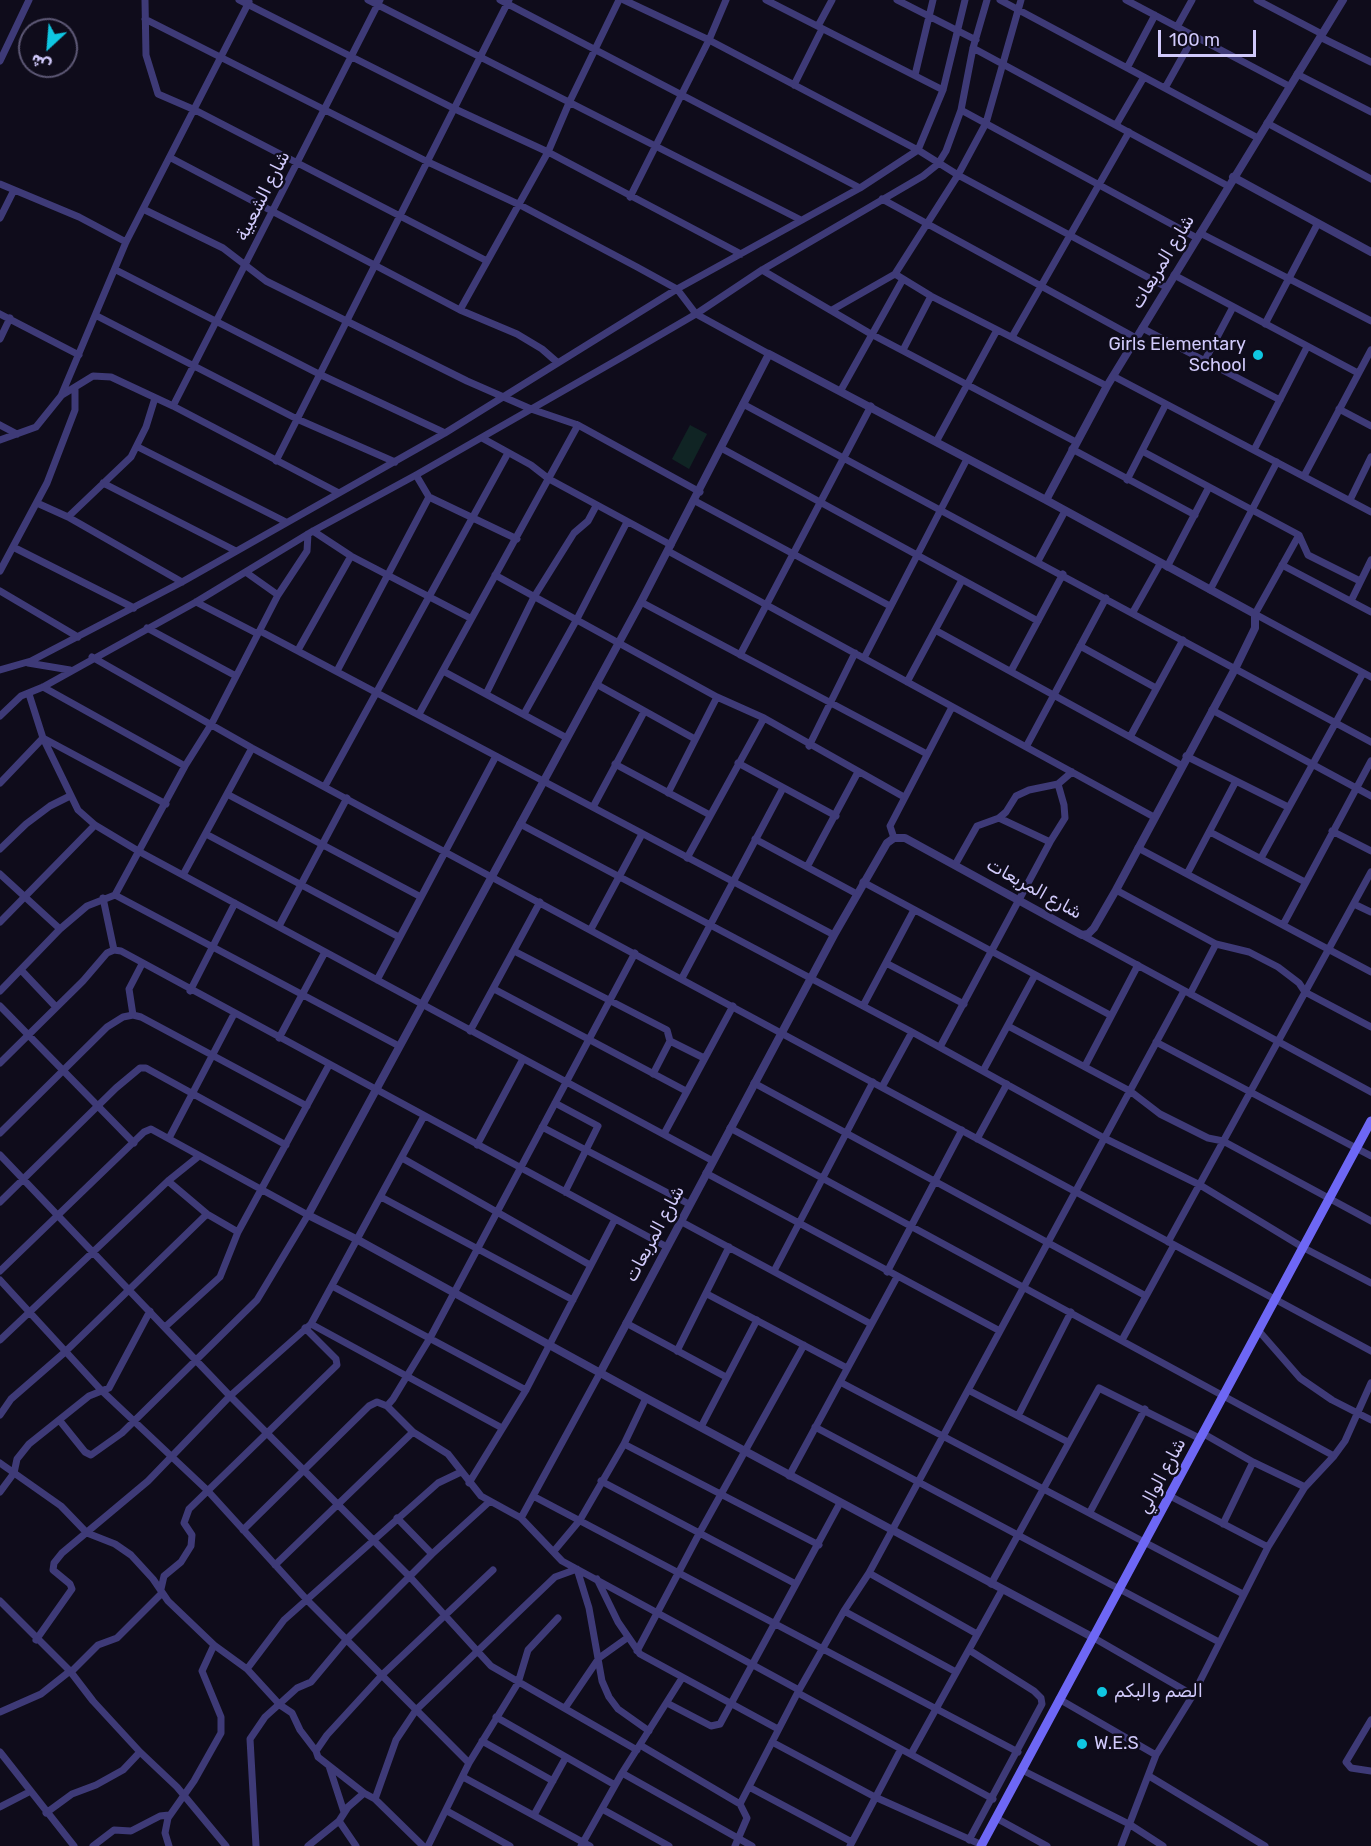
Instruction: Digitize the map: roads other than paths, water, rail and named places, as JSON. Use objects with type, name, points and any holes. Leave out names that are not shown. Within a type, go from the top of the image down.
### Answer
[{"type":"main road","name":"شارع الوالي","points":[[977,1844],[996,1818],[1023,1770],[1059,1699],[1225,1396],[1258,1330],[1371,1122]]},
{"type":"street","points":[[0,61],[29,0]]},
{"type":"street","points":[[145,0],[146,55],[155,89],[164,98],[195,110],[487,261]]},
{"type":"street","points":[[239,0],[249,2],[454,109],[548,152],[741,254]]},
{"type":"street","points":[[368,0],[379,3],[653,147],[801,220]]},
{"type":"street","points":[[460,310],[548,152],[569,103],[620,0]]},
{"type":"street","points":[[624,0],[709,40],[918,150],[938,164],[1166,287]]},
{"type":"street","points":[[630,197],[653,147],[709,40],[726,0]]},
{"type":"street","points":[[766,0],[943,90]]},
{"type":"street","points":[[794,85],[832,0]]},
{"type":"street","points":[[897,0],[957,31],[1004,65],[1228,186]]},
{"type":"street","points":[[915,75],[933,0]]},
{"type":"street","points":[[0,670],[25,663],[134,608],[395,462],[677,289],[860,188],[918,150],[943,90],[965,0]]},
{"type":"street","points":[[0,716],[21,696],[43,687],[92,657],[196,602],[247,573],[310,532],[482,438],[696,314],[762,270],[923,176],[938,164],[961,110],[987,0]]},
{"type":"street","points":[[1000,0],[1258,138]]},
{"type":"street","points":[[832,310],[895,274],[958,175],[986,123],[1021,0]]},
{"type":"street","points":[[1126,0],[1289,86]]},
{"type":"street","points":[[1177,27],[1192,0]]},
{"type":"street","points":[[1257,0],[1371,62]]},
{"type":"street","name":"شارع المربعات","points":[[1046,500],[1107,386],[1343,0]]},
{"type":"street","points":[[276,461],[480,58],[505,1],[860,188]]},
{"type":"street","points":[[0,440],[36,427],[48,415],[61,396],[97,316],[126,242],[249,2]]},
{"type":"street","name":"شارع الشعبية","points":[[173,406],[379,3]]},
{"type":"street","points":[[1127,68],[1155,15]]},
{"type":"street","points":[[145,19],[428,162],[520,205],[677,289],[696,314],[872,406],[1163,566],[1369,675],[1335,723],[1261,858]]},
{"type":"street","points":[[1165,88],[1194,36]]},
{"type":"street","points":[[1297,74],[1370,109]]},
{"type":"street","points":[[1116,124],[1144,77]]},
{"type":"street","points":[[961,110],[1198,236],[1371,321]]},
{"type":"street","points":[[1267,123],[1371,179]]},
{"type":"street","points":[[1012,338],[1129,132]]},
{"type":"street","points":[[171,158],[460,310],[518,334],[542,349],[558,363]]},
{"type":"street","points":[[1233,177],[1371,252]]},
{"type":"street","points":[[0,184],[79,217],[126,242]]},
{"type":"street","points":[[0,218],[14,190]]},
{"type":"street","points":[[882,199],[1136,338]]},
{"type":"street","points":[[143,210],[224,248],[266,281],[504,397],[578,425],[700,492]]},
{"type":"street","points":[[1265,324],[1318,223]]},
{"type":"street","points":[[116,270],[320,374],[445,433]]},
{"type":"street","points":[[762,270],[871,334],[966,384],[1074,446],[1127,480],[1195,515]]},
{"type":"street","points":[[895,274],[931,296],[1107,386]]},
{"type":"street","points":[[1174,275],[1358,373]]},
{"type":"street","points":[[841,390],[903,279]]},
{"type":"street","points":[[903,350],[931,296]]},
{"type":"street","points":[[1205,360],[1233,307]]},
{"type":"street","points":[[0,314],[79,355]]},
{"type":"street","points":[[97,316],[297,418],[395,462]]},
{"type":"street","points":[[0,339],[10,318]]},
{"type":"street","points":[[1142,328],[1280,400]]},
{"type":"street","points":[[936,442],[997,330]]},
{"type":"street","points":[[1254,450],[1307,347]]},
{"type":"street","points":[[1304,476],[1371,350]]},
{"type":"street","points":[[60,1421],[85,1452],[91,1455],[136,1422],[257,1300],[308,1215],[619,643],[700,492],[769,354]]},
{"type":"street","points":[[61,396],[93,376],[111,377],[173,406],[339,493]]},
{"type":"street","points":[[1113,376],[1371,512]]},
{"type":"street","points":[[0,571],[15,548],[37,503],[75,410],[75,388]]},
{"type":"street","points":[[68,517],[131,458],[138,447],[154,398]]},
{"type":"street","points":[[743,404],[1236,667],[1371,742]]},
{"type":"street","points":[[1127,480],[1167,404]]},
{"type":"street","points":[[740,656],[872,406]]},
{"type":"street","points":[[1339,409],[1371,426]]},
{"type":"street","points":[[0,425],[17,434]]},
{"type":"street","points":[[419,714],[470,618],[517,540],[578,425]]},
{"type":"street","points":[[482,438],[767,605],[1154,817]]},
{"type":"street","points":[[138,447],[286,522]]},
{"type":"street","points":[[721,448],[1038,621]]},
{"type":"street","points":[[1142,451],[1299,535],[1308,555],[1360,581]]},
{"type":"street","points":[[325,786],[508,453]]},
{"type":"street","points":[[1350,500],[1368,471],[1371,457]]},
{"type":"street","points":[[864,658],[967,459]]},
{"type":"street","points":[[1210,590],[1277,462]]},
{"type":"street","points":[[416,475],[429,497],[517,540]]},
{"type":"street","points":[[103,483],[236,551]]},
{"type":"street","points":[[1133,612],[1195,515],[1209,487]]},
{"type":"street","points":[[337,671],[429,497]]},
{"type":"street","points":[[695,501],[890,606]]},
{"type":"street","points":[[37,503],[68,517],[182,582]]},
{"type":"street","points":[[486,694],[534,597],[574,533],[588,521],[596,506]]},
{"type":"street","points":[[1038,561],[1065,511]]},
{"type":"street","points":[[524,714],[627,522]]},
{"type":"street","points":[[310,532],[470,618]]},
{"type":"street","points":[[115,895],[185,766],[212,723],[278,595],[307,551],[310,532]]},
{"type":"street","points":[[1255,614],[1299,535]]},
{"type":"street","points":[[15,548],[134,608]]},
{"type":"street","points":[[298,650],[351,556]]},
{"type":"street","points":[[1351,601],[1371,560]]},
{"type":"street","points":[[1282,565],[1371,612]]},
{"type":"street","points":[[247,573],[278,595]]},
{"type":"street","points":[[495,574],[717,697],[764,718],[809,746],[904,797]]},
{"type":"street","points":[[1011,671],[1063,574]]},
{"type":"street","points":[[907,682],[962,580]]},
{"type":"street","points":[[0,591],[78,637]]},
{"type":"street","points":[[1026,747],[1106,598]]},
{"type":"street","points":[[196,602],[298,650],[834,936]]},
{"type":"street","points":[[641,602],[927,754]]},
{"type":"street","name":"شارع المربعات","points":[[521,1518],[881,850],[894,838],[905,838],[1082,935],[1088,934],[1094,928],[1116,890],[1181,765],[1236,667],[1255,628],[1255,614]]},
{"type":"street","points":[[147,628],[236,676]]},
{"type":"street","points":[[935,630],[1181,765]]},
{"type":"street","points":[[1130,737],[1183,640]]},
{"type":"street","points":[[1080,646],[1156,688]]},
{"type":"street","points":[[809,746],[855,653]]},
{"type":"street","points":[[92,657],[212,723],[252,748],[1075,1192],[1277,1298],[1371,1351]]},
{"type":"street","points":[[25,663],[70,670]]},
{"type":"street","points":[[443,671],[567,738]]},
{"type":"street","points":[[596,684],[695,739]]},
{"type":"street","points":[[43,687],[185,766]]},
{"type":"street","points":[[29,693],[43,738],[70,796],[78,810],[95,825],[140,852],[470,1032],[713,1161]]},
{"type":"street","points":[[668,792],[717,697]]},
{"type":"street","points":[[894,838],[890,826],[952,707]]},
{"type":"street","points":[[1212,710],[1371,796]]},
{"type":"street","points":[[592,807],[644,712]]},
{"type":"street","points":[[687,858],[764,718]]},
{"type":"street","points":[[0,783],[43,738]]},
{"type":"street","points":[[43,738],[166,804]]},
{"type":"street","points":[[183,875],[252,748]]},
{"type":"street","points":[[377,980],[496,756]]},
{"type":"street","points":[[1186,756],[1288,807]]},
{"type":"street","points":[[1283,925],[1371,761]]},
{"type":"street","points":[[615,764],[710,815]]},
{"type":"street","points":[[738,764],[836,816]]},
{"type":"street","points":[[807,867],[858,772]]},
{"type":"street","points":[[955,865],[977,826],[999,818],[1016,796],[1029,789],[1058,784],[1072,772]]},
{"type":"street","points":[[1187,874],[1236,781]]},
{"type":"street","points":[[940,1047],[1065,818],[1058,784]]},
{"type":"street","points":[[682,978],[783,788]]},
{"type":"street","points":[[227,794],[421,897]]},
{"type":"street","points":[[0,849],[34,818],[70,796]]},
{"type":"street","points":[[279,926],[348,798]]},
{"type":"street","points":[[999,818],[1050,842]]},
{"type":"street","points":[[520,824],[940,1047],[1104,1137],[1200,1185],[1304,1248],[1371,1283]]},
{"type":"street","points":[[0,922],[95,825]]},
{"type":"street","points":[[1332,831],[1371,851]]},
{"type":"street","points":[[1210,832],[1305,882]]},
{"type":"street","points":[[206,834],[399,936]]},
{"type":"street","points":[[591,929],[642,834]]},
{"type":"street","points":[[756,839],[857,894]]},
{"type":"street","points":[[1138,848],[1371,972]]},
{"type":"street","points":[[1122,1340],[1223,1141],[1371,872]]},
{"type":"street","points":[[0,874],[60,929]]},
{"type":"street","points":[[863,882],[1110,1015]]},
{"type":"street","points":[[1116,890],[1216,944],[1249,952],[1278,967],[1299,983],[1305,992],[1371,1027]]},
{"type":"street","points":[[0,991],[60,929],[87,906],[115,895],[399,1046]]},
{"type":"street","points":[[103,898],[114,950]]},
{"type":"street","points":[[470,1032],[540,902]]},
{"type":"street","points":[[190,991],[235,903]]},
{"type":"street","points":[[1354,904],[1371,912]]},
{"type":"street","points":[[863,1006],[914,910]]},
{"type":"street","points":[[1082,935],[1371,1092]]},
{"type":"street","points":[[740,1804],[798,1692],[844,1611],[869,1573],[1156,1042],[1216,944]]},
{"type":"street","points":[[0,1063],[106,953],[114,950],[122,951],[190,991],[667,1246]]},
{"type":"street","points":[[514,951],[667,1030],[670,1041],[653,1074]]},
{"type":"street","points":[[279,1038],[325,952]]},
{"type":"street","points":[[387,1406],[405,1383],[407,1374],[430,1338],[452,1292],[635,953]]},
{"type":"street","points":[[886,963],[964,1004]]},
{"type":"street","points":[[133,1015],[129,989],[142,964]]},
{"type":"street","points":[[1085,1066],[1137,965]]},
{"type":"street","points":[[21,970],[56,1007]]},
{"type":"street","points":[[983,1071],[1035,975]]},
{"type":"street","points":[[495,989],[686,1091]]},
{"type":"street","points":[[0,1006],[63,1073],[134,1143]]},
{"type":"street","points":[[664,1134],[733,1006]]},
{"type":"street","points":[[169,1138],[234,1014]]},
{"type":"street","points":[[0,1133],[107,1027],[123,1017],[133,1015],[213,1054],[307,1106]]},
{"type":"street","points":[[1008,1026],[1130,1091],[1160,1114],[1208,1138],[1223,1141],[1371,1221]]},
{"type":"street","points":[[882,1087],[912,1032]]},
{"type":"street","points":[[670,1041],[704,1058]]},
{"type":"street","points":[[1156,1042],[1249,1094],[1371,1156]]},
{"type":"street","points":[[477,1145],[523,1059]]},
{"type":"street","points":[[165,1327],[220,1276],[238,1232],[329,1065]]},
{"type":"street","points":[[0,1202],[140,1068],[146,1068],[286,1144]]},
{"type":"street","points":[[774,1271],[873,1082]]},
{"type":"street","points":[[754,1083],[1146,1296]]},
{"type":"street","points":[[977,1139],[1007,1084]]},
{"type":"street","points":[[555,1103],[596,1123],[596,1131],[565,1192]]},
{"type":"street","points":[[36,1640],[72,1587],[55,1574],[54,1563],[62,1553],[172,1457],[230,1396],[308,1326],[358,1240],[424,1116]]},
{"type":"street","points":[[542,1127],[689,1204]]},
{"type":"street","points":[[730,1128],[1334,1456]]},
{"type":"street","points":[[0,1271],[151,1129],[744,1452],[1094,1638],[1193,1695]]},
{"type":"street","points":[[887,1272],[962,1130]]},
{"type":"street","points":[[0,1155],[230,1396],[410,1577],[478,1653],[501,1673],[518,1683],[740,1804],[747,1818],[735,1846]]},
{"type":"street","points":[[0,1340],[168,1181],[199,1155]]},
{"type":"street","points":[[402,1158],[590,1265]]},
{"type":"street","points":[[706,1173],[1000,1331]]},
{"type":"street","points":[[168,1181],[207,1214],[238,1232]]},
{"type":"street","points":[[381,1197],[573,1300]]},
{"type":"street","points":[[0,1415],[11,1399],[65,1352],[207,1214]]},
{"type":"street","points":[[469,1483],[526,1390],[615,1219]]},
{"type":"street","points":[[680,1221],[871,1324]]},
{"type":"street","points":[[678,1350],[729,1247]]},
{"type":"street","points":[[789,1476],[897,1277]]},
{"type":"street","points":[[0,1280],[101,1390],[207,1490],[308,1601],[469,1763]]},
{"type":"street","points":[[332,1286],[526,1390]]},
{"type":"street","points":[[706,1294],[847,1368]]},
{"type":"street","points":[[0,1492],[14,1473],[17,1460],[29,1444],[89,1396],[109,1388],[150,1311]]},
{"type":"street","points":[[1018,1416],[1071,1312]]},
{"type":"street","points":[[700,1428],[756,1320]]},
{"type":"street","points":[[626,1323],[726,1377]]},
{"type":"street","points":[[308,1326],[407,1374],[502,1428]]},
{"type":"street","points":[[0,1712],[41,1694],[70,1672],[98,1645],[117,1638],[162,1591],[164,1576],[181,1562],[191,1546],[193,1539],[186,1528],[185,1517],[207,1490],[337,1365],[336,1359],[308,1326]]},
{"type":"street","points":[[1258,1330],[1300,1378],[1332,1400],[1371,1420]]},
{"type":"street","points":[[637,1651],[699,1532],[722,1495],[804,1345]]},
{"type":"street","points":[[840,1382],[1243,1594]]},
{"type":"street","points":[[1121,1846],[1156,1755],[1193,1695],[1268,1546],[1305,1487],[1334,1456],[1358,1413],[1371,1383]]},
{"type":"street","points":[[991,1584],[1099,1388],[1305,1487]]},
{"type":"street","points":[[968,1390],[1068,1442]]},
{"type":"street","points":[[554,1551],[580,1520],[624,1444],[646,1398]]},
{"type":"street","points":[[243,1530],[303,1469],[369,1406],[377,1402],[387,1406],[413,1432],[448,1454],[469,1483],[489,1502],[521,1518],[562,1561],[658,1611],[798,1692],[993,1799]]},
{"type":"street","points":[[1090,1512],[1145,1409]]},
{"type":"street","points":[[815,1427],[1219,1642]]},
{"type":"street","points":[[274,1565],[413,1432]]},
{"type":"street","points":[[624,1444],[819,1545]]},
{"type":"street","points":[[1223,1524],[1253,1462]]},
{"type":"street","points":[[0,1463],[61,1506],[87,1533],[124,1550],[214,1645],[247,1669],[280,1705],[292,1713],[318,1757],[375,1799],[423,1846]]},
{"type":"street","points":[[247,1669],[277,1627],[438,1483],[460,1472]]},
{"type":"street","points":[[601,1481],[794,1583]]},
{"type":"street","points":[[533,1496],[1018,1752]]},
{"type":"street","points":[[1170,1496],[1268,1546]]},
{"type":"street","points":[[256,1846],[250,1739],[265,1717],[297,1688],[311,1682],[347,1639],[432,1554],[489,1502]]},
{"type":"street","points":[[667,1703],[716,1726],[752,1664],[794,1583],[819,1545],[840,1503]]},
{"type":"street","points":[[397,1518],[432,1554]]},
{"type":"street","points":[[375,1799],[396,1740],[416,1710],[555,1577],[577,1569]]},
{"type":"street","points":[[577,1569],[599,1658],[602,1681],[609,1697],[618,1709],[649,1731]]},
{"type":"street","points":[[316,1751],[327,1735],[383,1674],[493,1570]]},
{"type":"street","points":[[869,1573],[977,1634]]},
{"type":"street","points":[[597,1580],[627,1638],[637,1651],[682,1678],[778,1729]]},
{"type":"street","points":[[911,1755],[1002,1590]]},
{"type":"street","points":[[0,1600],[36,1640],[70,1672],[140,1752],[184,1796],[226,1846]]},
{"type":"street","points":[[844,1611],[956,1672]]},
{"type":"street","points":[[428,1846],[469,1763],[518,1683],[528,1650],[558,1618]]},
{"type":"street","points":[[565,1708],[599,1658],[627,1638]]},
{"type":"street","points":[[169,1846],[165,1828],[170,1815],[184,1796],[221,1733],[221,1717],[202,1671],[214,1645]]},
{"type":"street","points":[[772,1742],[875,1797],[977,1844],[993,1799],[1042,1704],[1041,1698],[1006,1672],[969,1650]]},
{"type":"street","points":[[463,1777],[585,1845],[615,1785],[682,1678]]},
{"type":"street","points":[[1059,1699],[1156,1755]]},
{"type":"street","points":[[496,1717],[615,1785]]},
{"type":"street","points":[[1371,1720],[1346,1762],[1351,1768],[1371,1771]]},
{"type":"street","points":[[482,1741],[553,1781]]},
{"type":"street","points":[[749,1787],[851,1844],[901,1749]]},
{"type":"street","points":[[0,1752],[29,1792],[74,1846]]},
{"type":"street","points":[[46,1813],[72,1794],[96,1785],[123,1770],[140,1752]]},
{"type":"street","points":[[534,1815],[566,1757]]},
{"type":"street","points":[[329,1766],[344,1812]]},
{"type":"street","points":[[1023,1770],[1129,1824],[1163,1846]]},
{"type":"street","points":[[622,1773],[752,1846]]},
{"type":"street","points":[[1149,1776],[1261,1845]]},
{"type":"street","points":[[0,1807],[29,1792]]},
{"type":"street","points":[[308,1846],[339,1821],[344,1812],[364,1793]]},
{"type":"street","points":[[602,1809],[669,1846]]},
{"type":"street","points":[[447,1811],[510,1846]]},
{"type":"street","points":[[93,1846],[114,1830],[131,1832],[160,1816],[170,1815]]},
{"type":"street","points":[[996,1818],[1047,1846]]},
{"type":"street","points":[[339,1821],[356,1846]]},
{"type":"place","name":"Girls Elementary School","points":[[1258,355]]},
{"type":"place","name":"الصم والبكم","points":[[1102,1692]]},
{"type":"place","name":"W.E.S","points":[[1082,1744]]}]
